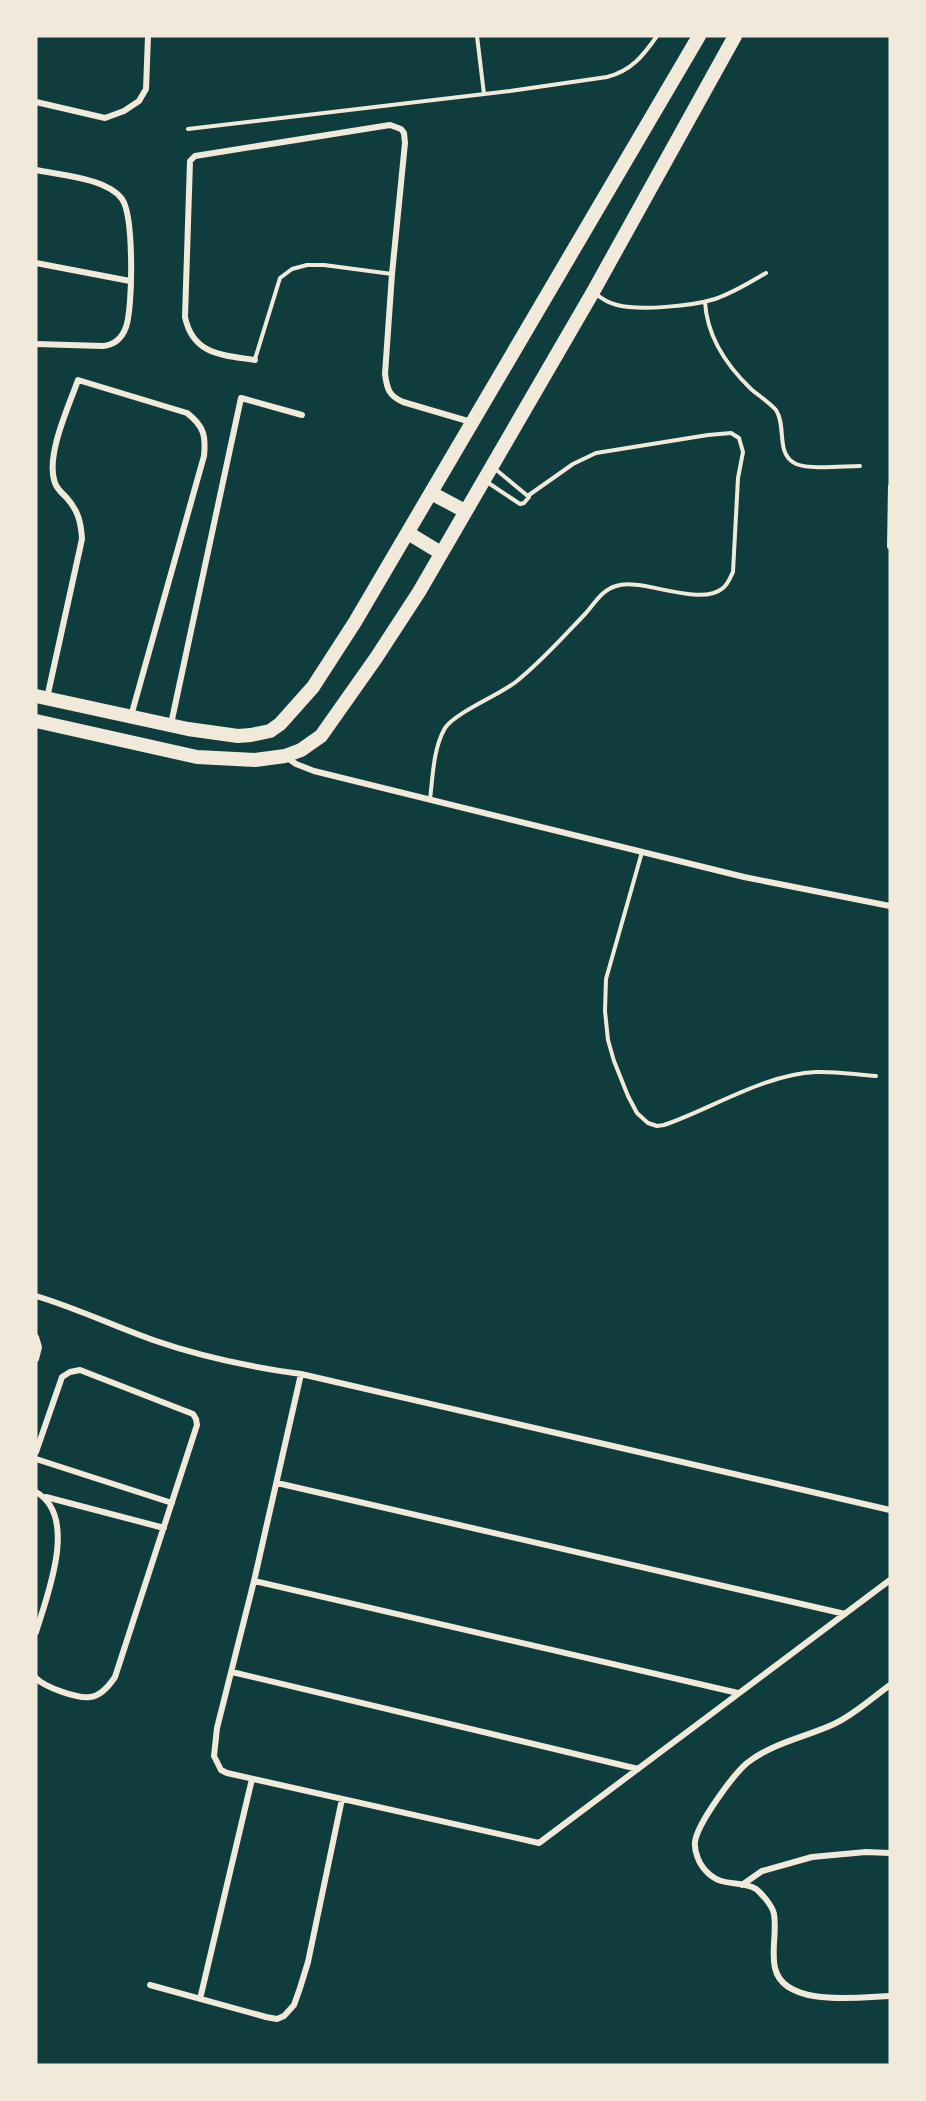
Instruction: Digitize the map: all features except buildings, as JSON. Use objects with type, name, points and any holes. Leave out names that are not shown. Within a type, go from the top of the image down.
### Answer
[{"type":"highway","points":[[41,697],[171,725],[238,736],[270,730],[280,724],[313,687],[355,622],[699,36]]},
{"type":"highway","points":[[36,721],[197,758],[255,760],[285,756],[301,750],[321,736],[419,592],[593,292],[735,36]]},
{"type":"highway","points":[[431,493],[465,511]]},
{"type":"highway","points":[[408,533],[441,553]]},
{"type":"street","points":[[36,102],[105,117],[124,111],[139,102],[146,89],[148,36]]},
{"type":"street","points":[[255,360],[218,354],[195,342],[188,331],[185,317],[191,159],[195,156],[356,130],[396,126],[404,133],[405,143],[392,274],[385,374],[387,388],[392,398],[472,422]]},
{"type":"street","points":[[36,170],[102,184],[122,200],[129,229],[130,281],[129,316],[117,341],[103,346],[36,344]]},
{"type":"street","points":[[36,263],[130,281]]},
{"type":"street","points":[[41,697],[82,539],[81,522],[76,509],[54,481],[53,463],[58,439],[78,380],[187,413],[198,422],[206,440],[204,456],[131,716]]},
{"type":"street","points":[[171,725],[241,398],[302,415]]},
{"type":"street","points":[[285,756],[296,764],[314,771],[744,877],[890,906]]},
{"type":"street","points":[[36,1296],[152,1340],[206,1357],[251,1368],[301,1374],[890,1510]]},
{"type":"street","points":[[36,1337],[39,1347],[36,1359]]},
{"type":"street","points":[[36,1452],[62,1377],[70,1372],[80,1370],[193,1414],[196,1419],[197,1425],[115,1677],[100,1694],[89,1698],[51,1688],[41,1684],[36,1678]]},
{"type":"street","points":[[301,1374],[255,1581],[217,1728],[214,1756],[221,1770],[227,1773],[539,1843],[890,1580]]},
{"type":"street","points":[[36,1459],[172,1503]]},
{"type":"street","points":[[277,1483],[845,1614]]},
{"type":"street","points":[[36,1492],[46,1497],[164,1528]]},
{"type":"street","points":[[36,1632],[58,1553],[55,1518],[46,1497]]},
{"type":"street","points":[[255,1581],[738,1693]]},
{"type":"street","points":[[232,1672],[638,1769]]},
{"type":"street","points":[[890,1685],[837,1723],[774,1748],[747,1763],[699,1827],[695,1843],[697,1857],[705,1871],[727,1884],[755,1888],[774,1911],[776,1971],[782,1982],[793,1991],[809,1996],[890,1996]]},
{"type":"street","points":[[200,1999],[252,1779]]},
{"type":"street","points":[[150,1985],[266,2018],[277,2019],[284,2016],[294,2005],[309,1962],[342,1799]]},
{"type":"street","points":[[742,1885],[762,1871],[812,1857],[866,1852],[890,1853]]},
{"type":"lane","points":[[477,36],[484,94]]},
{"type":"lane","points":[[188,129],[484,94],[619,74],[634,65],[654,38]]},
{"type":"lane","points":[[255,360],[280,278],[292,269],[307,265],[324,265],[392,274]]},
{"type":"lane","points":[[593,292],[617,305],[632,307],[686,305],[705,302],[733,292],[766,273]]},
{"type":"lane","points":[[705,302],[705,318],[715,346],[751,389],[775,410],[783,430],[784,451],[789,458],[796,464],[805,466],[861,466]]},
{"type":"lane","points":[[430,799],[436,751],[445,729],[453,719],[517,681],[558,642],[604,591],[617,585],[633,585],[676,593],[701,594],[719,591],[726,586],[732,572],[738,478],[743,452],[739,438],[730,433],[596,453],[566,469],[520,504],[484,480]]},
{"type":"lane","points":[[491,466],[529,495]]},
{"type":"lane","points":[[889,547],[890,486]]},
{"type":"lane","points":[[642,852],[606,979],[606,1011],[608,1040],[614,1061],[628,1096],[638,1113],[648,1123],[657,1126],[664,1125],[753,1087],[788,1077],[815,1072],[876,1076]]}]
